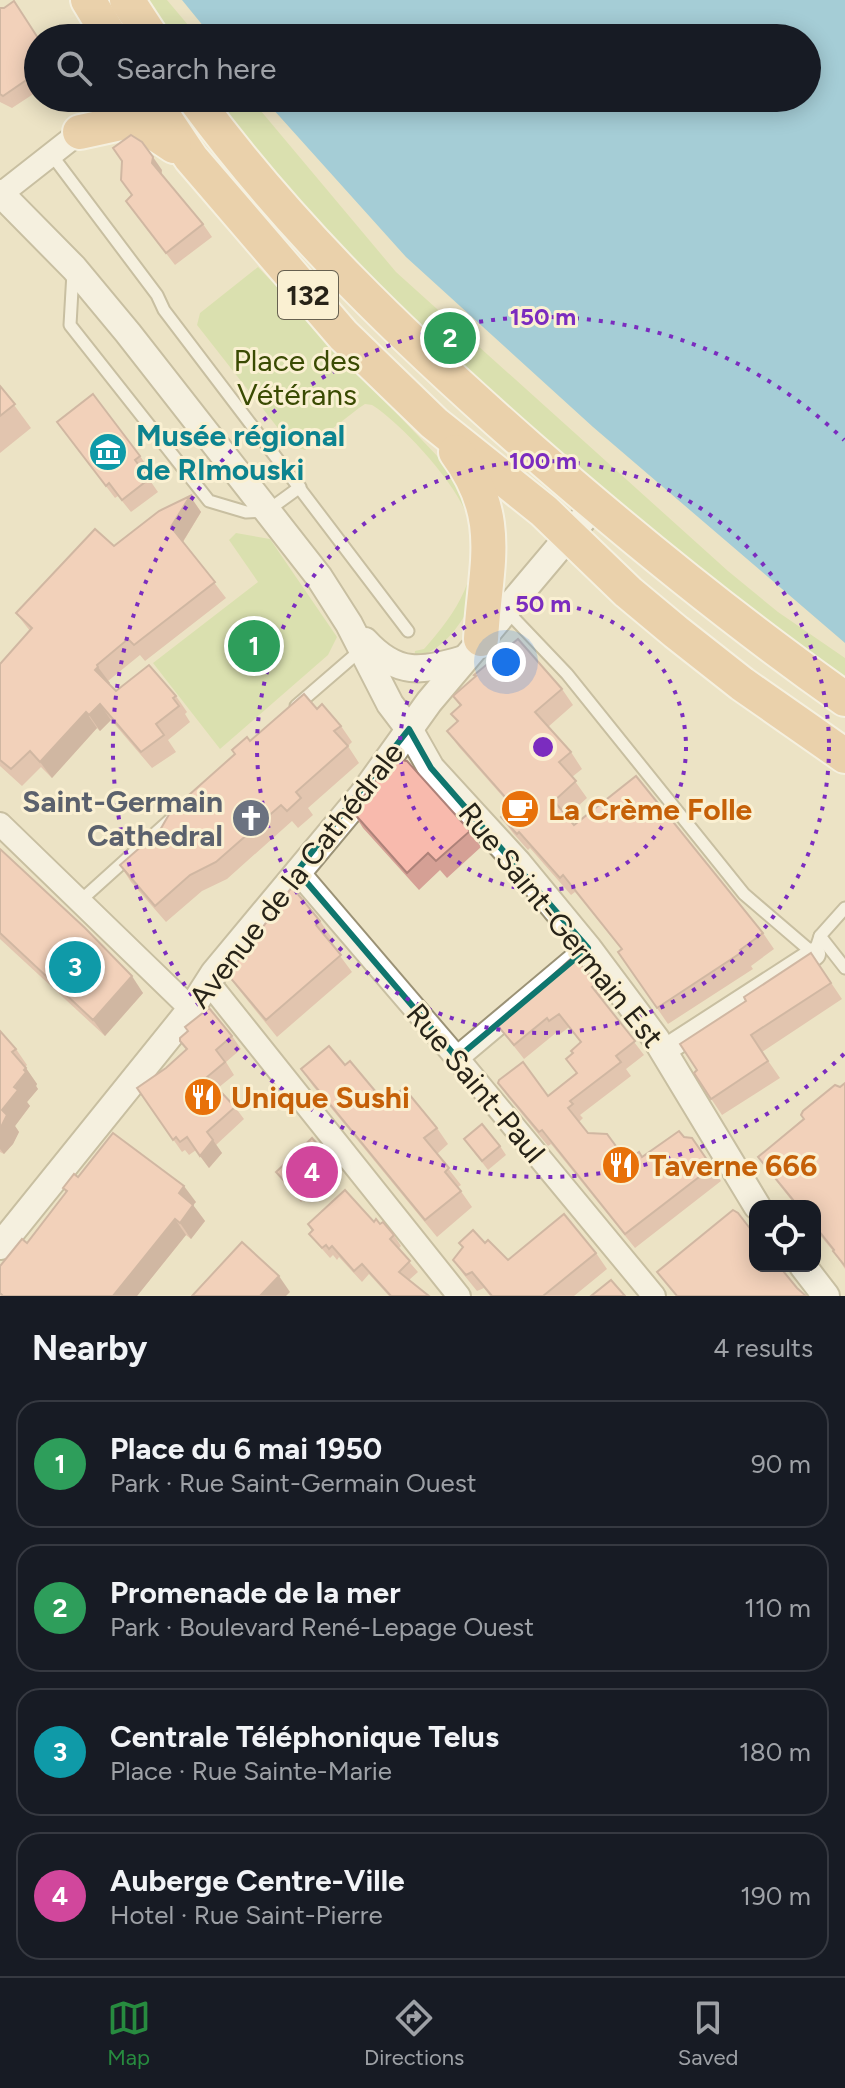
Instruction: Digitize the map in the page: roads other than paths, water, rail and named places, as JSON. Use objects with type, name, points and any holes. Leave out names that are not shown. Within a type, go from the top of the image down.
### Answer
[{"type":"main road","points":[[88,0],[103,24]]},
{"type":"main road","points":[[127,0],[143,24]]},
{"type":"main road","points":[[80,132],[95,112]]},
{"type":"main road","name":"132","points":[[160,112],[191,158],[343,335],[434,423],[570,534],[628,592],[676,632],[742,684],[845,756]]},
{"type":"main road","name":"132","points":[[205,112],[284,211],[382,315],[594,506],[771,646],[845,699]]},
{"type":"main road","points":[[80,132],[135,120],[191,158]]},
{"type":"main road","points":[[434,423],[467,467],[486,508],[490,535],[473,649]]},
{"type":"street","points":[[80,132],[1,193],[74,268],[128,333],[319,577],[349,624],[373,650],[398,666],[420,670],[473,649]]},
{"type":"street","name":"Avenue de la Cathédrale","points":[[0,1246],[191,1009],[297,871],[363,794],[409,729],[473,649],[594,506]]},
{"type":"street","name":"Rue Saint-Germain Est","points":[[349,624],[390,704],[409,729],[431,768],[518,863],[588,948],[664,1051],[753,1200]]},
{"type":"street","points":[[0,824],[191,1009]]},
{"type":"street","name":"Rue Saint-Paul","points":[[297,871],[654,1296]]},
{"type":"street","points":[[664,1051],[817,945]]},
{"type":"street","points":[[457,1058],[588,948]]},
{"type":"street","points":[[209,983],[459,1296]]},
{"type":"street","points":[[808,1272],[826,1296]]},
{"type":"lane","points":[[51,154],[157,295],[164,310],[408,631]]},
{"type":"lane","points":[[74,268],[70,325],[209,501],[246,512],[267,511],[300,487]]},
{"type":"lane","points":[[506,610],[567,674],[744,894],[845,968]]},
{"type":"lane","points":[[286,716],[362,648]]},
{"type":"lane","points":[[80,901],[183,808]]},
{"type":"lane","points":[[817,945],[845,908]]},
{"type":"water","points":[[182,0],[845,0],[845,643],[593,427],[406,257],[276,112],[821,112],[821,24],[202,24]]},
{"type":"place","name":"Promenade de la mer","points":[[450,338]]},
{"type":"place","name":"Musée régional de RImouski","points":[[108,452]]},
{"type":"place","name":"Place du 6 mai 1950","points":[[254,646]]},
{"type":"place","name":"La Crème Folle","points":[[520,809]]},
{"type":"place","name":"Saint-Germain Cathedral","points":[[251,818]]},
{"type":"place","name":"Centrale Téléphonique Telus","points":[[75,967]]},
{"type":"place","name":"Unique Sushi","points":[[203,1097]]},
{"type":"place","name":"Taverne 666","points":[[621,1165]]},
{"type":"place","name":"Auberge Centre-Ville","points":[[312,1172]]},
{"type":"park label","name":"Place des Vétérans","points":[[297,377]]}]
